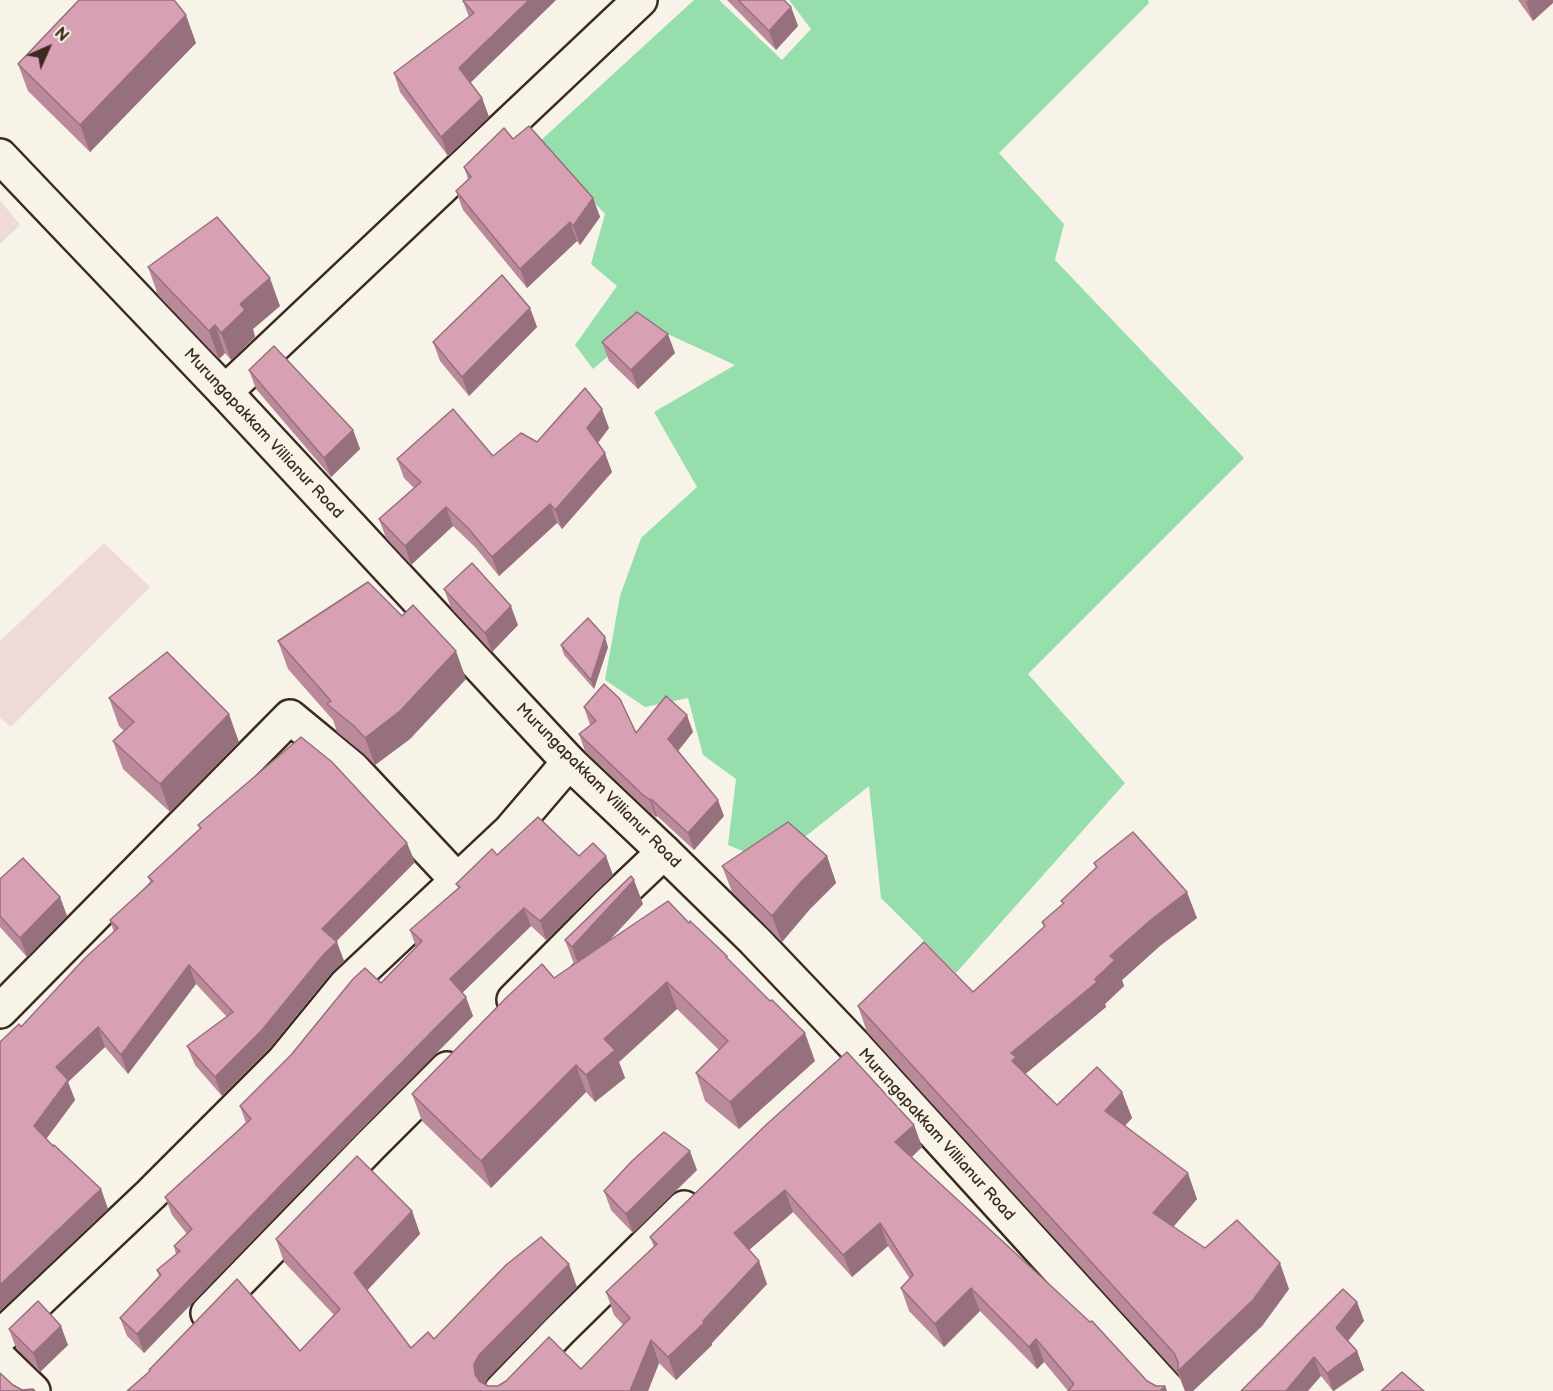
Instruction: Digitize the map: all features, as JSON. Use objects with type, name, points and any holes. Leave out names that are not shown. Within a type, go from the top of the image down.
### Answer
[{"type":"street","points":[[225,392],[640,0]]},
{"type":"street","name":"Murungapakkam Villianur Road","points":[[0,156],[225,392],[569,762],[754,940],[848,1056],[1169,1391]]},
{"type":"street","points":[[0,1011],[290,717],[352,768],[457,880]]},
{"type":"street","points":[[33,1391],[1,1356],[151,1194],[283,1062],[346,985],[510,831],[569,762]]},
{"type":"street","points":[[491,1023],[664,852]]},
{"type":"street","points":[[190,1332],[468,1047]]},
{"type":"street","points":[[501,1391],[559,1330],[704,1189]]},
{"type":"shaded area","points":[[0,200],[20,225],[0,244]]},
{"type":"shaded area","points":[[104,543],[150,587],[11,727],[0,718],[0,641]]},
{"type":"green space","points":[[694,0],[719,0],[782,60],[811,29],[789,0],[1148,0],[1149,3],[999,153],[1064,224],[1055,260],[1244,458],[1028,674],[1125,783],[956,973],[881,898],[869,786],[772,863],[728,845],[736,779],[703,755],[688,698],[645,707],[605,680],[620,596],[641,538],[697,487],[654,412],[735,365],[646,324],[593,369],[575,345],[617,286],[591,264],[605,214],[539,142]]},
{"type":"building","points":[[79,0],[174,0],[186,15],[80,125],[18,64]]},
{"type":"building","points":[[529,0],[459,68],[482,98],[441,137],[394,73],[474,13],[463,1]]},
{"type":"building","points":[[738,0],[784,0],[791,7],[769,31]]},
{"type":"building","points":[[529,126],[593,198],[573,226],[570,222],[520,269],[456,191],[471,177],[464,167],[504,128],[513,139]]},
{"type":"building","points":[[217,217],[270,278],[240,304],[245,310],[221,333],[215,325],[209,331],[148,267]]},
{"type":"building","points":[[502,275],[530,308],[462,377],[433,342]]},
{"type":"building","points":[[637,312],[668,334],[631,370],[602,342]]},
{"type":"building","points":[[274,346],[353,430],[324,458],[249,370]]},
{"type":"building","points":[[585,388],[602,409],[587,428],[605,453],[555,510],[550,504],[492,557],[468,528],[446,507],[405,546],[379,519],[421,482],[397,459],[453,409],[493,456],[521,433],[537,442]]},
{"type":"building","points":[[472,563],[511,606],[485,633],[444,589]]},
{"type":"building","points":[[368,582],[402,616],[413,605],[456,651],[400,711],[365,738],[327,704],[331,701],[278,641]]},
{"type":"building","points":[[588,618],[605,637],[591,680],[561,645]]},
{"type":"building","points":[[167,652],[229,714],[160,784],[113,741],[134,722],[109,698]]},
{"type":"building","points":[[604,684],[620,699],[636,733],[666,696],[687,715],[668,739],[718,800],[688,833],[651,799],[643,795],[579,734],[596,721],[584,707]]},
{"type":"building","points":[[301,737],[332,762],[407,843],[322,929],[337,942],[324,954],[262,1030],[215,1077],[187,1046],[233,1012],[189,965],[121,1055],[98,1027],[56,1067],[68,1080],[34,1126],[101,1189],[0,1285],[0,1042],[19,1024],[21,1027],[85,958],[118,928],[110,920],[153,881],[148,877],[201,828],[198,825]]},
{"type":"building","points":[[538,817],[579,856],[593,843],[606,856],[540,921],[524,908],[450,979],[466,997],[137,1334],[120,1318],[161,1275],[157,1270],[180,1251],[174,1246],[192,1229],[165,1197],[251,1119],[240,1106],[291,1055],[353,979],[365,968],[381,983],[422,941],[410,930],[460,887],[456,884],[492,849],[497,855]]},
{"type":"building","points":[[788,822],[827,856],[772,916],[722,866]]},
{"type":"building","points":[[1133,832],[1187,892],[1110,956],[1115,960],[1095,979],[1097,982],[1011,1053],[1016,1057],[1012,1061],[1057,1105],[1097,1067],[1122,1092],[1105,1111],[1188,1173],[1153,1213],[1205,1248],[1237,1220],[1280,1263],[1253,1300],[1178,1371],[1178,1362],[1174,1353],[858,1006],[924,942],[973,992],[1045,926],[1042,922],[1064,903],[1061,901],[1097,867],[1094,863]]},
{"type":"building","points":[[23,858],[60,897],[20,938],[0,916],[0,879]]},
{"type":"building","points":[[631,876],[634,880],[572,947],[565,940]]},
{"type":"building","points":[[668,901],[805,1033],[730,1102],[696,1073],[728,1041],[667,982],[604,1039],[615,1050],[586,1075],[576,1065],[481,1161],[412,1094],[542,964],[554,978]]},
{"type":"building","points":[[847,1052],[914,1125],[895,1142],[1090,1322],[1092,1321],[1147,1381],[1156,1386],[1165,1386],[1160,1391],[1068,1391],[1074,1384],[1036,1339],[1029,1347],[971,1288],[935,1324],[901,1288],[913,1275],[880,1223],[843,1255],[785,1190],[734,1233],[759,1261],[703,1321],[704,1323],[668,1357],[651,1340],[630,1391],[127,1391],[150,1371],[237,1279],[300,1351],[340,1309],[276,1239],[357,1156],[412,1211],[354,1273],[411,1348],[428,1332],[434,1339],[506,1265],[541,1237],[569,1264],[479,1355],[474,1364],[475,1374],[479,1381],[488,1386],[498,1386],[506,1381],[549,1337],[581,1369],[630,1318],[606,1292],[657,1244],[650,1237],[767,1124]]},
{"type":"building","points":[[664,1132],[690,1151],[626,1214],[604,1191]]},
{"type":"building","points":[[1343,1289],[1357,1302],[1336,1328],[1357,1351],[1327,1373],[1314,1357],[1286,1391],[1241,1391]]},
{"type":"building","points":[[38,1301],[61,1326],[33,1353],[9,1329]]},
{"type":"building","points":[[1402,1372],[1424,1391],[1381,1391]]},
{"type":"building","points":[[0,1373],[22,1390],[33,1389],[35,1391],[0,1391]]}]
